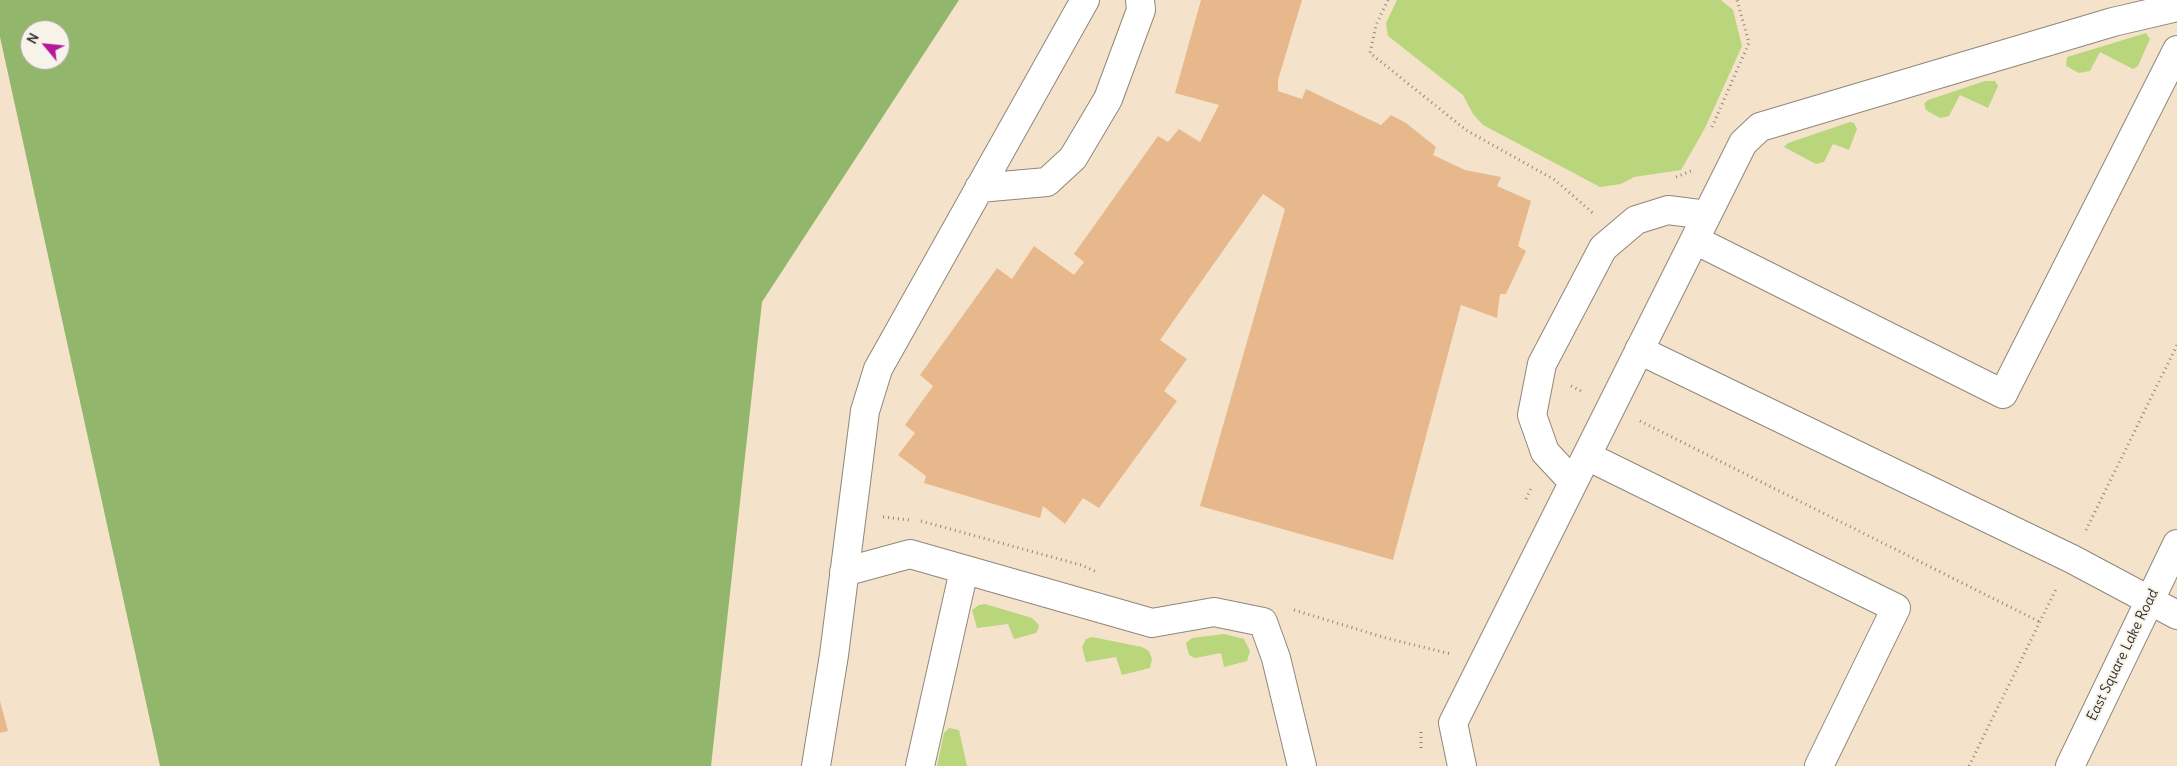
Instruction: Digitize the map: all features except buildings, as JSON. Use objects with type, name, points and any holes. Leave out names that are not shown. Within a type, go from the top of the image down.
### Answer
[{"type":"main road","points":[[816,766],[834,655],[865,412],[878,369],[1085,0]]},
{"type":"main road","points":[[979,188],[1047,182],[1074,158],[1108,99],[1141,10],[1140,0]]},
{"type":"main road","points":[[1462,766],[1453,723],[1743,143],[1760,127],[2113,22],[2177,7]]},
{"type":"main road","points":[[1695,240],[2003,394],[2177,50]]},
{"type":"main road","points":[[1573,482],[1544,452],[1532,416],[1542,364],[1604,248],[1636,220],[1668,210],[1707,215]]},
{"type":"main road","points":[[1639,350],[2072,559],[2149,602],[2177,615]]},
{"type":"main road","points":[[1587,456],[1896,608],[1819,766]]},
{"type":"main road","name":"East Square Lake Road","points":[[2070,766],[2177,544]]},
{"type":"main road","points":[[844,572],[910,554],[1152,623],[1214,612],[1263,622],[1276,658],[1302,766]]},
{"type":"main road","points":[[920,766],[964,570]]},
{"type":"path","points":[[1388,0],[1376,25],[1370,53],[1466,130],[1555,180],[1595,214]]},
{"type":"path","points":[[1541,371],[2040,622]]},
{"type":"path","points":[[882,516],[923,522],[1082,565],[1105,575]]},
{"type":"path","points":[[1287,607],[1386,638],[1454,655]]},
{"type":"green space","points":[[0,0],[959,0],[762,302],[711,766],[160,766],[0,37]]},
{"type":"green space","points":[[1397,0],[1721,0],[1733,10],[1742,46],[1705,128],[1681,170],[1634,177],[1621,184],[1600,187],[1483,125],[1473,114],[1463,95],[1388,36],[1386,23]]},
{"type":"green space","points":[[2146,33],[2150,39],[2138,66],[2133,69],[2100,52],[2090,71],[2079,73],[2066,66],[2067,57]]},
{"type":"green space","points":[[1985,81],[1995,81],[1998,86],[1988,108],[1960,95],[1949,116],[1940,118],[1926,110],[1924,104],[1928,100]]},
{"type":"green space","points":[[1850,122],[1854,123],[1857,129],[1849,150],[1833,144],[1824,162],[1816,164],[1784,147],[1788,143]]},
{"type":"green space","points":[[985,604],[1032,618],[1039,625],[1036,633],[1014,639],[1008,624],[977,628],[972,610],[979,605]]},
{"type":"green space","points":[[1224,634],[1244,639],[1250,651],[1247,661],[1224,667],[1221,653],[1195,658],[1189,655],[1186,643],[1192,638]]},
{"type":"green space","points":[[1092,637],[1142,647],[1149,651],[1152,659],[1150,668],[1122,675],[1116,657],[1086,662],[1082,647],[1086,639]]},
{"type":"green space","points":[[949,728],[959,730],[967,766],[937,766],[944,733]]}]
